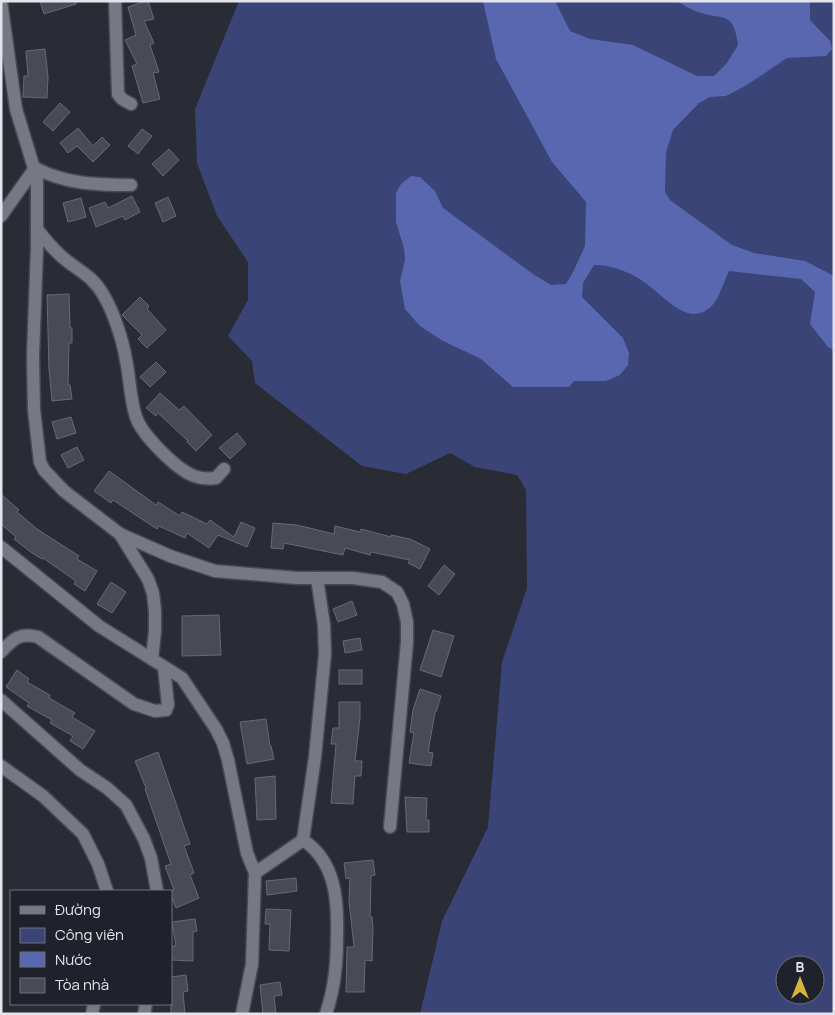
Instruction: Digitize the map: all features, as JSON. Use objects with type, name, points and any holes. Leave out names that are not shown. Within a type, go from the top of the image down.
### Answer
[{"type":"street","points":[[2,1],[16,109],[35,168],[38,190],[33,356],[34,410],[40,462],[44,470],[59,487],[120,534],[170,556],[215,572],[297,578],[353,578],[382,582],[397,592],[406,614],[407,642],[390,827]]},
{"type":"street","points":[[115,1],[118,94],[122,99],[131,104]]},
{"type":"street","points":[[35,168],[50,176],[96,186],[131,184]]},
{"type":"street","points":[[1,216],[35,168]]},
{"type":"street","points":[[37,229],[60,255],[98,286],[105,298],[115,321],[126,358],[132,404],[136,419],[148,436],[161,451],[193,476],[205,479],[216,478],[224,469]]},
{"type":"street","points":[[120,534],[148,579],[153,593],[156,631],[152,658]]},
{"type":"street","points":[[1,547],[99,626],[182,678],[216,729],[223,743],[233,779],[247,853],[255,873],[252,964],[242,1014]]},
{"type":"street","points":[[255,873],[303,840],[315,757],[325,654],[324,625],[317,578]]},
{"type":"street","points":[[1,652],[18,637],[29,634],[38,636],[134,704],[154,711],[166,710],[168,705],[169,700],[164,666]]},
{"type":"street","points":[[1,700],[80,770],[107,788],[126,805],[144,839],[151,858],[157,890]]},
{"type":"street","points":[[1,766],[43,796],[83,834],[98,864],[107,890]]},
{"type":"street","points":[[303,840],[310,845],[326,866],[336,893],[338,911],[337,965],[334,988],[326,1014]]},
{"type":"green space","points":[[239,1],[834,1],[834,1014],[420,1014],[442,921],[488,827],[502,662],[527,588],[526,490],[517,475],[475,467],[450,453],[406,474],[362,466],[255,383],[252,361],[228,336],[248,300],[248,262],[217,216],[197,163],[195,109]]},
{"type":"water","points":[[483,1],[555,1],[570,31],[590,39],[633,45],[697,76],[714,76],[727,63],[738,45],[733,26],[726,19],[695,11],[677,1],[810,1],[810,20],[830,41],[832,49],[826,56],[787,58],[747,85],[726,96],[710,97],[699,103],[673,130],[666,152],[665,192],[670,200],[732,245],[754,253],[805,261],[834,276],[834,350],[828,347],[810,324],[815,292],[801,279],[729,271],[715,302],[706,311],[696,314],[686,313],[677,308],[631,274],[612,267],[594,265],[583,283],[582,297],[623,338],[629,353],[628,365],[620,375],[606,381],[574,381],[569,387],[513,387],[481,359],[443,341],[420,326],[405,309],[400,281],[405,260],[404,248],[396,222],[396,193],[401,184],[411,176],[420,177],[435,191],[443,208],[551,285],[566,284],[585,246],[586,202],[552,162],[496,59]]},
{"type":"building","points":[[40,1],[76,1],[76,4],[44,14]]},
{"type":"building","points":[[148,1],[154,19],[144,21],[154,43],[150,45],[159,72],[153,73],[160,99],[143,103],[132,66],[137,64],[125,40],[136,35],[128,7]]},
{"type":"building","points":[[45,49],[48,77],[47,98],[23,97],[24,76],[28,76],[26,51]]},
{"type":"building","points":[[60,103],[70,112],[53,131],[43,122]]},
{"type":"building","points":[[78,128],[93,146],[102,137],[110,145],[93,162],[77,146],[68,153],[60,143]]},
{"type":"building","points":[[142,129],[152,136],[138,154],[128,146]]},
{"type":"building","points":[[169,149],[179,160],[163,176],[152,164]]},
{"type":"building","points":[[132,196],[140,212],[125,220],[123,216],[96,227],[89,208],[105,202],[108,208]]},
{"type":"building","points":[[168,197],[176,216],[163,222],[155,203]]},
{"type":"building","points":[[81,198],[86,217],[68,222],[63,203]]},
{"type":"building","points":[[69,294],[72,343],[69,343],[68,385],[70,385],[72,399],[52,401],[47,295]]},
{"type":"building","points":[[140,297],[149,306],[147,309],[166,330],[147,348],[138,339],[142,335],[122,315]]},
{"type":"building","points":[[156,362],[166,372],[150,387],[140,377]]},
{"type":"building","points":[[160,393],[179,410],[184,406],[212,435],[196,451],[158,413],[156,416],[146,408]]},
{"type":"building","points":[[71,417],[76,433],[57,439],[52,422]]},
{"type":"building","points":[[237,433],[246,444],[230,459],[219,448]]},
{"type":"building","points":[[77,447],[84,460],[68,468],[61,455]]},
{"type":"building","points":[[109,471],[156,505],[158,502],[180,516],[182,512],[207,524],[210,520],[234,537],[241,522],[255,528],[247,547],[218,535],[209,548],[187,533],[185,538],[159,526],[157,529],[113,500],[111,503],[94,491]]},
{"type":"building","points":[[1,494],[19,510],[17,512],[37,529],[79,556],[77,559],[97,571],[85,591],[74,584],[76,581],[14,539],[16,537],[1,524]]},
{"type":"building","points":[[273,523],[297,525],[334,534],[335,526],[360,532],[361,529],[391,537],[391,535],[410,539],[430,549],[420,569],[408,563],[410,560],[371,552],[370,555],[345,548],[343,555],[284,543],[283,549],[271,548]]},
{"type":"building","points":[[444,565],[455,574],[439,595],[428,586]]},
{"type":"building","points":[[111,582],[126,592],[112,613],[97,604]]},
{"type":"building","points":[[352,601],[357,615],[338,622],[333,609]]},
{"type":"building","points":[[219,615],[221,655],[182,656],[182,616]]},
{"type":"building","points":[[433,630],[454,636],[441,677],[420,670]]},
{"type":"building","points":[[360,638],[362,650],[345,653],[343,641]]},
{"type":"building","points":[[17,670],[29,679],[27,682],[50,695],[49,698],[75,713],[72,717],[95,731],[83,749],[70,741],[73,736],[50,723],[52,720],[27,706],[29,703],[6,687]]},
{"type":"building","points":[[339,670],[362,670],[362,684],[339,684]]},
{"type":"building","points":[[420,689],[441,696],[435,712],[428,752],[433,753],[431,766],[409,763],[414,733],[410,732],[413,710]]},
{"type":"building","points":[[339,702],[360,702],[355,761],[362,761],[361,776],[355,776],[353,804],[331,803],[336,744],[331,744],[333,728],[339,728]]},
{"type":"building","points":[[266,719],[274,759],[247,764],[240,722]]},
{"type":"building","points":[[158,752],[190,844],[184,846],[194,873],[190,875],[199,898],[176,908],[172,898],[172,891],[174,890],[165,866],[171,864],[135,761]]},
{"type":"building","points":[[275,776],[276,819],[257,820],[255,778]]},
{"type":"building","points":[[405,797],[427,798],[426,820],[429,820],[429,832],[407,832]]},
{"type":"building","points":[[373,860],[375,875],[371,876],[370,917],[372,917],[373,928],[372,961],[365,960],[364,992],[346,992],[347,947],[354,947],[349,901],[350,878],[346,879],[344,863]]},
{"type":"building","points":[[296,878],[297,891],[267,895],[266,881]]},
{"type":"building","points":[[266,909],[291,910],[289,951],[269,950],[270,924],[265,924]]},
{"type":"building","points":[[195,919],[197,931],[193,932],[193,961],[172,960],[172,946],[176,946],[172,922]]},
{"type":"building","points":[[186,975],[188,991],[183,992],[185,1014],[171,1014],[172,977]]},
{"type":"building","points":[[280,982],[282,995],[274,996],[276,1014],[263,1014],[260,985]]}]
